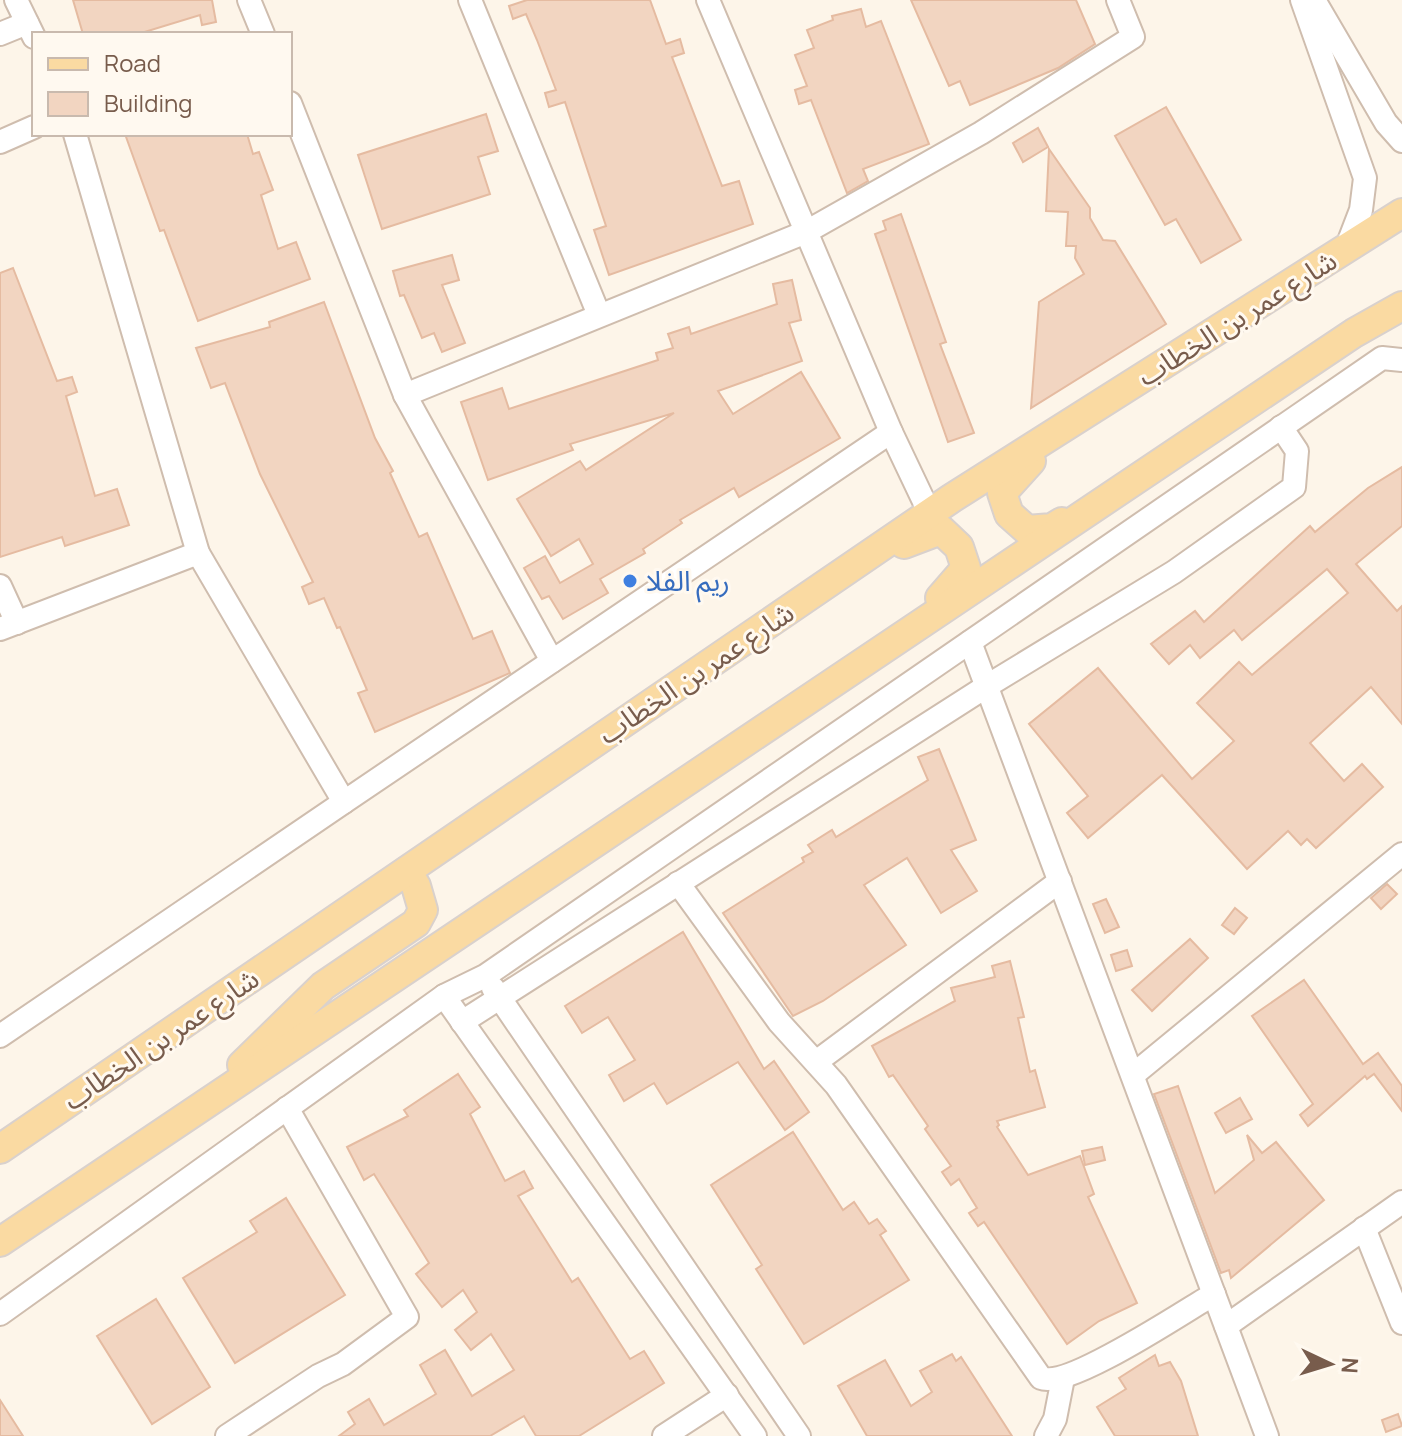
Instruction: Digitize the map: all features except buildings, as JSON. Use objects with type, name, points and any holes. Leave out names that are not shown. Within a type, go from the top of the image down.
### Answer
[{"type":"main road","name":"شارع عمر بن الخطاب","points":[[0,1149],[930,514],[1402,213]]},
{"type":"main road","points":[[0,1242],[1354,333],[1402,306]]},
{"type":"main road","points":[[1354,333],[1402,325]]},
{"type":"main road","points":[[1106,401],[1023,467],[1002,493],[1009,514],[1027,530],[1052,528],[1163,461]]},
{"type":"main road","points":[[806,598],[916,538],[941,530],[959,547],[966,568],[952,589],[866,660]]},
{"type":"main road","points":[[190,1116],[323,986],[416,923],[423,910],[416,886],[407,871]]},
{"type":"street","points":[[0,34],[31,30],[16,0]]},
{"type":"street","points":[[249,0],[262,32]]},
{"type":"street","points":[[470,0],[599,315]]},
{"type":"street","points":[[708,0],[891,432],[930,514]]},
{"type":"street","points":[[405,395],[806,232],[981,133],[1133,37],[1118,0]]},
{"type":"street","points":[[1302,0],[1365,178],[1361,210],[1346,249]]},
{"type":"street","points":[[1314,0],[1386,123],[1402,141]]},
{"type":"street","points":[[292,108],[405,395],[552,661]]},
{"type":"street","points":[[0,142],[32,128]]},
{"type":"street","points":[[76,136],[198,553],[344,802]]},
{"type":"street","points":[[0,1314],[444,996],[485,976],[1382,358],[1402,360]]},
{"type":"street","points":[[462,1022],[987,686],[1174,572],[1294,487],[1297,451],[1281,427]]},
{"type":"street","points":[[0,1036],[891,432]]},
{"type":"street","points":[[0,586],[8,626],[198,553]]},
{"type":"street","points":[[970,642],[1267,1436]]},
{"type":"street","points":[[1133,1075],[1402,854]]},
{"type":"street","points":[[816,1062],[1060,881]]},
{"type":"street","points":[[678,883],[779,1022],[845,1098],[1041,1378],[1049,1381],[1078,1373],[1214,1294]]},
{"type":"street","points":[[485,976],[799,1436]]},
{"type":"street","points":[[444,996],[755,1436]]},
{"type":"street","points":[[227,1436],[318,1376],[343,1364],[407,1317],[287,1108]]},
{"type":"street","points":[[1226,1326],[1402,1202]]},
{"type":"street","points":[[1364,1228],[1402,1323]]},
{"type":"street","points":[[1046,1436],[1055,1419],[1063,1378]]},
{"type":"street","points":[[664,1436],[727,1395]]},
{"type":"place","name":"ريم الفلا","points":[[630,581]]}]
